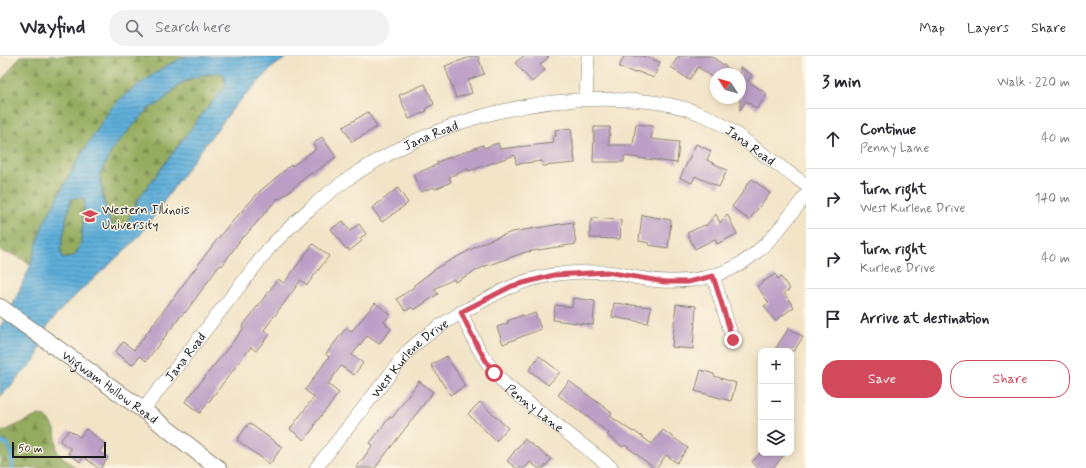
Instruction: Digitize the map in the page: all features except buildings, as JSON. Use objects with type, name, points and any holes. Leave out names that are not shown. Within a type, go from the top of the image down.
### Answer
[{"type":"street","points":[[586,99],[588,56]]},
{"type":"street","name":"Jana Road","points":[[143,410],[270,247],[292,224],[346,180],[392,153],[455,124],[486,114],[550,102],[586,99],[648,101],[698,112],[714,119],[806,185]]},
{"type":"street","name":"West Kurlene Drive","points":[[316,468],[409,350],[442,323],[461,312],[512,286],[554,275],[607,272],[665,282],[688,282],[713,276],[732,269],[763,247],[777,233],[806,195]]},
{"type":"street","points":[[713,276],[733,340]]},
{"type":"street","name":"Wigwam Hollow Road","points":[[0,307],[143,410],[218,468]]},
{"type":"street","name":"Penny Lane","points":[[461,312],[484,360],[494,373],[506,385],[612,468]]},
{"type":"green space","points":[[21,56],[186,56],[164,67],[111,108],[80,156],[43,224],[31,264],[17,256],[0,251],[0,82]]},
{"type":"green space","points":[[219,72],[225,76],[226,85],[202,114],[139,198],[125,227],[115,228],[110,222],[100,182],[100,174],[114,147],[149,108],[168,96],[179,86],[195,77]]},
{"type":"green space","points":[[81,197],[84,199],[86,206],[84,210],[81,244],[74,256],[62,259],[60,248],[62,245],[71,199]]},
{"type":"green space","points":[[39,415],[46,417],[55,429],[57,452],[75,468],[0,468],[0,433]]},
{"type":"water","points":[[186,56],[289,56],[274,66],[235,106],[197,155],[138,238],[65,305],[49,324],[42,336],[37,358],[0,397],[0,327],[12,307],[31,264],[43,224],[80,156],[111,108],[127,93],[164,67]],"holes":[[[219,72],[225,76],[226,85],[202,114],[139,198],[125,227],[115,228],[110,222],[102,195],[100,174],[114,147],[149,108],[159,104],[180,84],[202,75]],[[81,197],[84,199],[84,215],[80,245],[74,256],[63,259],[60,248],[62,245],[71,199]]]},
{"type":"waterway","points":[[0,442],[8,444],[12,454],[12,468]]},
{"type":"place","name":"Western Illinois University","points":[[90,216]]},
{"type":"route","points":[[494,373],[484,360],[461,312],[512,286],[554,275],[607,272],[665,282],[688,282],[713,276],[733,340]]}]
